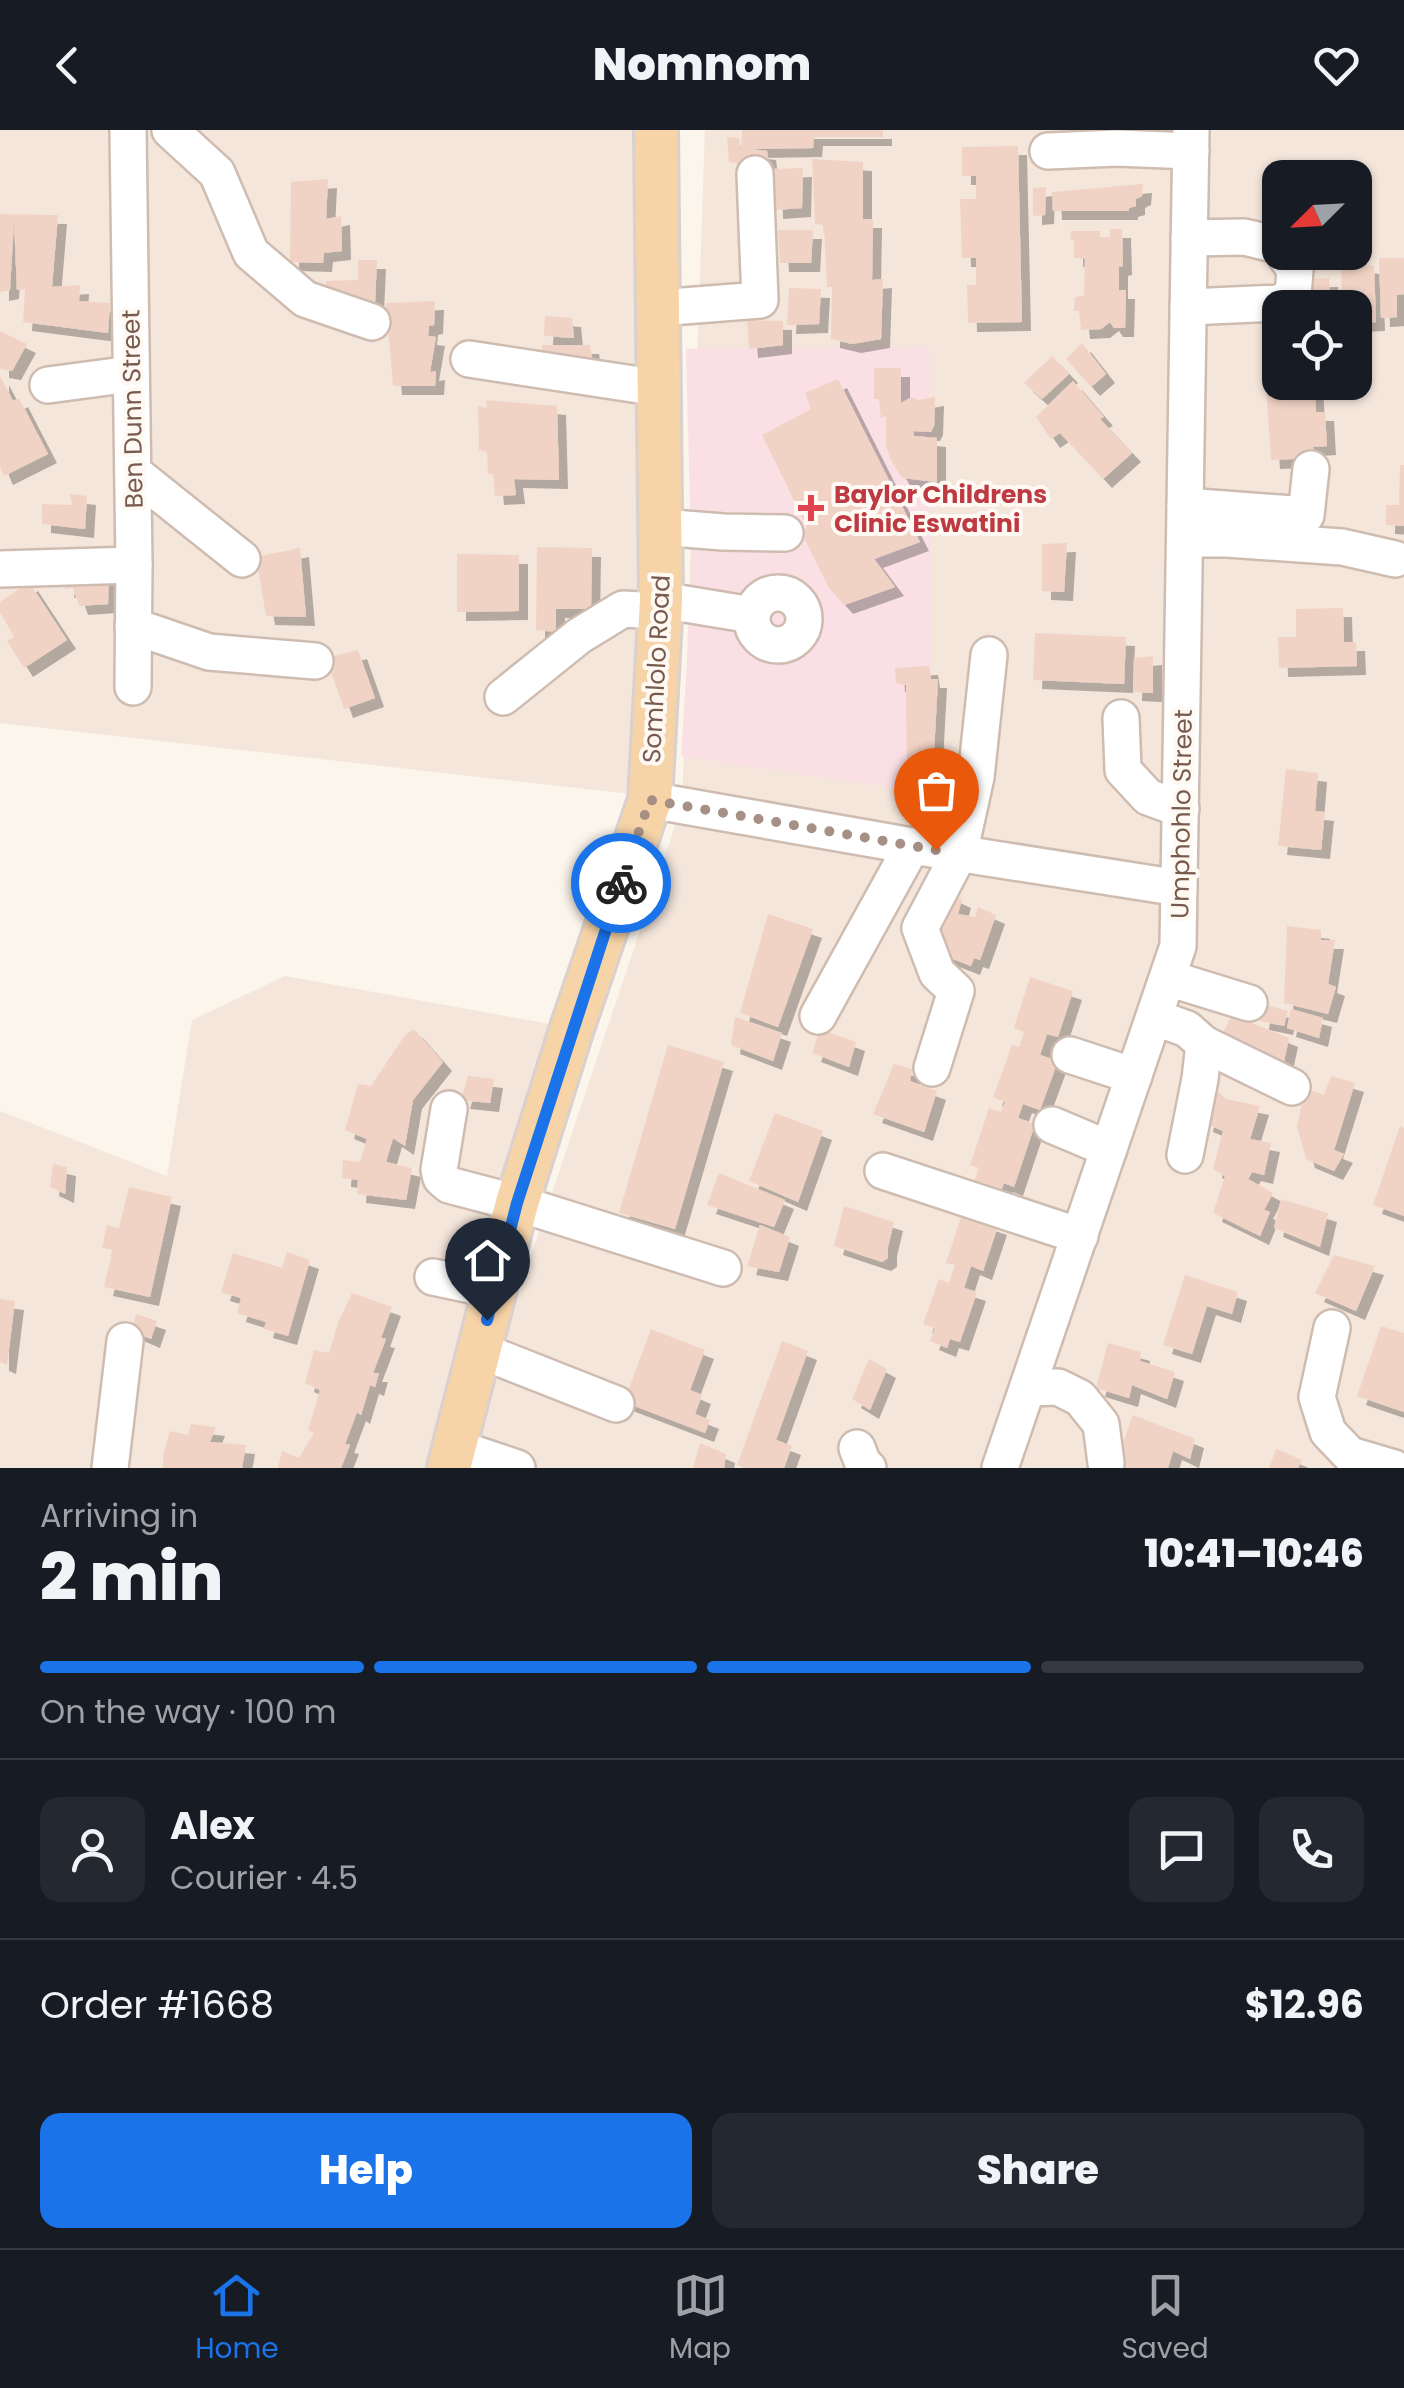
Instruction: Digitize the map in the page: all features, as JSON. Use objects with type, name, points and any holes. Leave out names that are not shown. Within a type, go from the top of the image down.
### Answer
[{"type":"main road","name":"Somhlolo Road","points":[[452,1457],[517,1203],[650,800],[661,606],[656,133]]},
{"type":"street","name":"Ben Dunn Street","points":[[128,130],[133,688]]},
{"type":"street","points":[[170,130],[216,173],[251,254],[304,299],[372,322]]},
{"type":"street","points":[[1048,151],[1191,140]]},
{"type":"street","name":"Umphohlo Street","points":[[1000,1468],[1178,946],[1191,140]]},
{"type":"street","points":[[658,308],[760,300],[755,174]]},
{"type":"street","points":[[1189,238],[1244,237],[1262,241]]},
{"type":"street","points":[[1188,308],[1279,303],[1293,295],[1295,270]]},
{"type":"street","points":[[469,359],[659,388]]},
{"type":"street","points":[[48,385],[131,374]]},
{"type":"street","points":[[1185,522],[1306,515],[1311,469]]},
{"type":"street","points":[[133,472],[242,559]]},
{"type":"street","points":[[1185,522],[1228,539],[1342,547],[1395,559]]},
{"type":"street","points":[[660,527],[785,533]]},
{"type":"street","points":[[0,569],[134,565]]},
{"type":"street","points":[[503,698],[579,636],[623,609],[661,606],[752,616]]},
{"type":"street","points":[[133,626],[209,652],[315,661]]},
{"type":"street","points":[[932,1068],[956,992],[936,973],[920,928],[959,854],[976,777],[990,655]]},
{"type":"street","points":[[1121,718],[1123,770],[1148,797],[1180,809]]},
{"type":"street","points":[[650,800],[1179,888]]},
{"type":"street","points":[[818,1016],[912,846]]},
{"type":"street","points":[[1168,978],[1249,1004]]},
{"type":"street","points":[[1154,1018],[1186,1029],[1204,1044],[1292,1087]]},
{"type":"street","points":[[1185,1156],[1204,1044]]},
{"type":"street","points":[[1070,1055],[1134,1076]]},
{"type":"street","points":[[450,1109],[439,1170],[441,1178],[449,1184],[723,1268]]},
{"type":"street","points":[[1052,1125],[1109,1149]]},
{"type":"street","points":[[884,1171],[1080,1236]]},
{"type":"street","points":[[432,1277],[495,1290]]},
{"type":"street","points":[[1332,1328],[1317,1396],[1328,1432],[1350,1455],[1394,1468]]},
{"type":"street","points":[[110,1468],[125,1340]]},
{"type":"street","points":[[480,1350],[616,1404]]},
{"type":"street","points":[[1028,1388],[1058,1387],[1080,1398],[1101,1424],[1106,1463]]},
{"type":"street","points":[[452,1457],[517,1468]]},
{"type":"shaded area","points":[[0,130],[655,130],[640,795],[0,723]]},
{"type":"shaded area","points":[[705,130],[1404,130],[1404,1468],[460,1468],[682,805]]},
{"type":"shaded area","name":"Baylor Childrens Clinic Eswatini","points":[[930,347],[932,794],[681,756],[692,584],[686,349]]},
{"type":"shaded area","points":[[285,976],[572,1028],[440,1468],[0,1468],[0,1111],[167,1176],[192,1020]]},
{"type":"building","points":[[742,130],[883,130],[883,137],[814,137],[813,148],[751,149],[767,151],[769,167],[729,162],[727,137],[739,138],[741,150]]},
{"type":"building","points":[[1018,146],[1022,322],[968,323],[967,285],[976,285],[976,258],[962,258],[960,199],[976,199],[976,176],[962,176],[962,147]]},
{"type":"building","points":[[812,159],[863,162],[863,219],[873,219],[872,280],[883,279],[881,339],[852,344],[831,339],[832,287],[827,287],[824,225],[815,224]]},
{"type":"building","points":[[803,168],[802,208],[774,210],[773,169]]},
{"type":"building","points":[[328,179],[326,219],[341,216],[342,251],[324,253],[323,263],[290,262],[291,182]]},
{"type":"building","points":[[1143,184],[1142,196],[1129,211],[1053,211],[1052,192]]},
{"type":"building","points":[[1046,187],[1045,215],[1033,216],[1033,188]]},
{"type":"building","points":[[0,214],[58,215],[52,287],[80,285],[79,301],[110,303],[108,333],[23,322],[25,289],[17,290],[14,221],[10,290],[0,292]]},
{"type":"building","points":[[1110,229],[1122,229],[1119,290],[1126,290],[1125,328],[1114,328],[1110,322],[1101,329],[1081,330],[1079,311],[1074,311],[1075,297],[1084,296],[1085,259],[1074,258],[1071,231],[1100,231],[1100,237],[1110,237]]},
{"type":"building","points":[[778,230],[813,230],[811,263],[780,263]]},
{"type":"building","points":[[1379,258],[1404,258],[1404,294],[1397,295],[1397,317],[1381,318]]},
{"type":"building","points":[[358,260],[377,260],[375,302],[326,306],[326,281],[358,280]]},
{"type":"building","points":[[1374,266],[1376,322],[1372,322],[1372,290],[1342,290],[1341,270],[1372,270]]},
{"type":"building","points":[[1329,278],[1329,290],[1302,290],[1300,279]]},
{"type":"building","points":[[789,288],[821,289],[819,324],[787,325]]},
{"type":"building","points":[[435,301],[434,325],[429,326],[428,336],[436,337],[430,372],[436,371],[435,386],[393,386],[386,303]]},
{"type":"building","points":[[545,316],[572,318],[574,338],[544,336]]},
{"type":"building","points":[[747,320],[783,321],[783,345],[749,349]]},
{"type":"building","points":[[0,331],[27,344],[12,371],[0,369]]},
{"type":"building","points":[[1082,343],[1106,374],[1091,387],[1066,359]]},
{"type":"building","points":[[542,345],[590,345],[593,364],[540,367]]},
{"type":"building","points":[[1052,356],[1069,374],[1042,399],[1024,383]]},
{"type":"building","points":[[874,368],[901,368],[901,403],[912,397],[935,397],[931,432],[913,431],[914,436],[937,438],[937,482],[902,478],[891,460],[886,446],[886,416],[881,418],[879,399],[874,399]]},
{"type":"building","points":[[0,376],[13,401],[19,398],[48,454],[4,476],[0,467]]},
{"type":"building","points":[[838,379],[920,542],[874,559],[895,587],[844,605],[829,588],[801,532],[807,527],[762,435],[811,409],[805,393]]},
{"type":"building","points":[[1073,381],[1104,417],[1100,419],[1132,453],[1103,479],[1060,433],[1051,439],[1036,417]]},
{"type":"building","points":[[486,400],[557,406],[559,480],[514,479],[516,495],[495,496],[487,452],[479,450],[478,406],[487,408]]},
{"type":"building","points":[[1267,400],[1315,400],[1316,412],[1325,412],[1327,446],[1313,447],[1314,458],[1271,460]]},
{"type":"building","points":[[1400,465],[1404,465],[1404,526],[1386,525],[1386,505],[1399,505]]},
{"type":"building","points":[[70,494],[87,496],[85,529],[42,524],[42,504],[72,505]]},
{"type":"building","points":[[1067,543],[1064,592],[1042,591],[1042,544]]},
{"type":"building","points":[[537,547],[592,548],[591,609],[556,609],[556,632],[536,630]]},
{"type":"building","points":[[300,548],[306,617],[266,616],[256,557]]},
{"type":"building","points":[[457,554],[519,555],[519,611],[457,612]]},
{"type":"building","points":[[109,566],[108,604],[79,606],[73,588],[65,589],[67,575]]},
{"type":"building","points":[[29,582],[67,640],[24,668],[7,641],[14,637],[0,612],[0,602]]},
{"type":"building","points":[[1343,608],[1344,642],[1356,642],[1357,666],[1279,668],[1278,637],[1296,637],[1296,609]]},
{"type":"building","points":[[1035,633],[1126,637],[1124,684],[1033,680]]},
{"type":"building","points":[[358,650],[375,698],[344,709],[326,658]]},
{"type":"building","points":[[1153,656],[1153,693],[1133,692],[1134,658]]},
{"type":"building","points":[[929,666],[931,679],[938,679],[932,790],[907,787],[906,685],[896,683],[895,668]]},
{"type":"building","points":[[1286,769],[1318,773],[1315,811],[1325,812],[1321,850],[1278,846]]},
{"type":"building","points":[[949,893],[962,899],[958,914],[975,917],[978,907],[996,915],[980,960],[974,958],[971,966],[927,949]]},
{"type":"building","points":[[768,914],[813,929],[778,1027],[740,1013]]},
{"type":"building","points":[[1287,926],[1321,930],[1321,940],[1335,940],[1328,984],[1336,987],[1328,1014],[1284,1003]]},
{"type":"building","points":[[1030,977],[1073,991],[1058,1037],[1047,1034],[1040,1055],[1058,1061],[1040,1110],[1023,1104],[1018,1118],[1035,1124],[1014,1187],[1004,1183],[1001,1191],[974,1182],[979,1168],[970,1165],[989,1108],[1001,1112],[1005,1102],[993,1097],[1012,1045],[1019,1047],[1024,1032],[1014,1028]]},
{"type":"building","points":[[1262,1004],[1288,1011],[1284,1026],[1260,1021]]},
{"type":"building","points":[[1291,1009],[1323,1018],[1319,1038],[1287,1028]]},
{"type":"building","points":[[1232,1015],[1289,1038],[1282,1070],[1216,1047]]},
{"type":"building","points":[[735,1017],[782,1033],[773,1061],[731,1045]]},
{"type":"building","points":[[414,1029],[443,1062],[413,1100],[405,1146],[393,1138],[386,1162],[412,1168],[406,1200],[357,1194],[358,1180],[342,1178],[343,1160],[360,1162],[367,1139],[345,1130],[358,1084],[371,1086],[405,1035]]},
{"type":"building","points":[[820,1029],[856,1042],[849,1067],[812,1053]]},
{"type":"building","points":[[668,1045],[724,1062],[675,1229],[619,1213]]},
{"type":"building","points":[[894,1064],[912,1069],[910,1081],[937,1091],[924,1132],[873,1114]]},
{"type":"building","points":[[468,1076],[494,1079],[490,1103],[461,1100]]},
{"type":"building","points":[[1331,1076],[1355,1083],[1334,1150],[1344,1154],[1334,1171],[1306,1159],[1297,1126],[1305,1088],[1324,1095]]},
{"type":"building","points":[[1212,1086],[1226,1099],[1260,1106],[1250,1139],[1271,1143],[1264,1175],[1252,1172],[1248,1179],[1273,1193],[1264,1210],[1270,1212],[1260,1236],[1213,1213],[1225,1176],[1213,1169],[1223,1131],[1204,1123]]},
{"type":"building","points":[[775,1113],[823,1131],[798,1202],[749,1181]]},
{"type":"building","points":[[1400,1126],[1404,1128],[1404,1216],[1373,1205]]},
{"type":"building","points":[[53,1164],[67,1167],[65,1194],[50,1187]]},
{"type":"building","points":[[719,1173],[785,1200],[774,1227],[707,1205]]},
{"type":"building","points":[[129,1187],[172,1197],[150,1297],[104,1287],[113,1250],[102,1248],[107,1225],[119,1228]]},
{"type":"building","points":[[1281,1199],[1328,1213],[1320,1247],[1274,1228]]},
{"type":"building","points":[[844,1206],[894,1222],[888,1258],[882,1262],[834,1246]]},
{"type":"building","points":[[962,1214],[998,1226],[983,1271],[971,1266],[964,1288],[977,1292],[960,1342],[950,1339],[947,1348],[930,1341],[935,1328],[923,1324],[939,1279],[949,1283],[955,1265],[946,1263]]},
{"type":"building","points":[[760,1225],[790,1237],[779,1272],[747,1266]]},
{"type":"building","points":[[287,1252],[310,1260],[288,1336],[264,1329],[266,1322],[237,1313],[241,1298],[221,1292],[233,1253],[282,1268]]},
{"type":"building","points":[[1334,1255],[1375,1266],[1356,1311],[1315,1293]]},
{"type":"building","points":[[1185,1275],[1238,1292],[1232,1314],[1207,1306],[1192,1354],[1163,1345]]},
{"type":"building","points":[[352,1293],[392,1307],[381,1338],[386,1339],[373,1373],[379,1373],[375,1387],[370,1385],[361,1415],[357,1412],[341,1468],[278,1468],[282,1451],[299,1458],[314,1433],[308,1430],[320,1390],[305,1383],[314,1350],[329,1353]]},
{"type":"building","points":[[0,1299],[15,1301],[7,1365],[0,1362]]},
{"type":"building","points":[[136,1314],[157,1321],[151,1339],[132,1331]]},
{"type":"building","points":[[1381,1326],[1404,1333],[1404,1412],[1357,1396]]},
{"type":"building","points":[[651,1329],[705,1350],[690,1390],[702,1395],[695,1414],[710,1420],[705,1433],[624,1402]]},
{"type":"building","points":[[782,1341],[808,1351],[776,1440],[792,1446],[784,1468],[745,1468],[737,1465]]},
{"type":"building","points":[[1108,1343],[1141,1352],[1140,1361],[1175,1372],[1167,1399],[1132,1385],[1129,1398],[1096,1388]]},
{"type":"building","points":[[869,1359],[887,1369],[870,1410],[852,1399]]},
{"type":"building","points":[[1133,1415],[1195,1439],[1190,1459],[1173,1451],[1168,1468],[1104,1468],[1113,1443],[1122,1446]]},
{"type":"building","points":[[191,1424],[216,1427],[210,1442],[246,1445],[242,1468],[163,1468],[170,1431],[188,1435]]},
{"type":"building","points":[[700,1443],[726,1454],[724,1468],[693,1468]]},
{"type":"building","points":[[1276,1449],[1302,1460],[1298,1468],[1269,1468]]},
{"type":"way so far","points":[[621,883],[650,800],[936,850]]},
{"type":"place","name":"Baylor Childrens Clinic Eswatini","points":[[811,508]]},
{"type":"route","points":[[487,1320],[517,1203],[621,883]]}]
